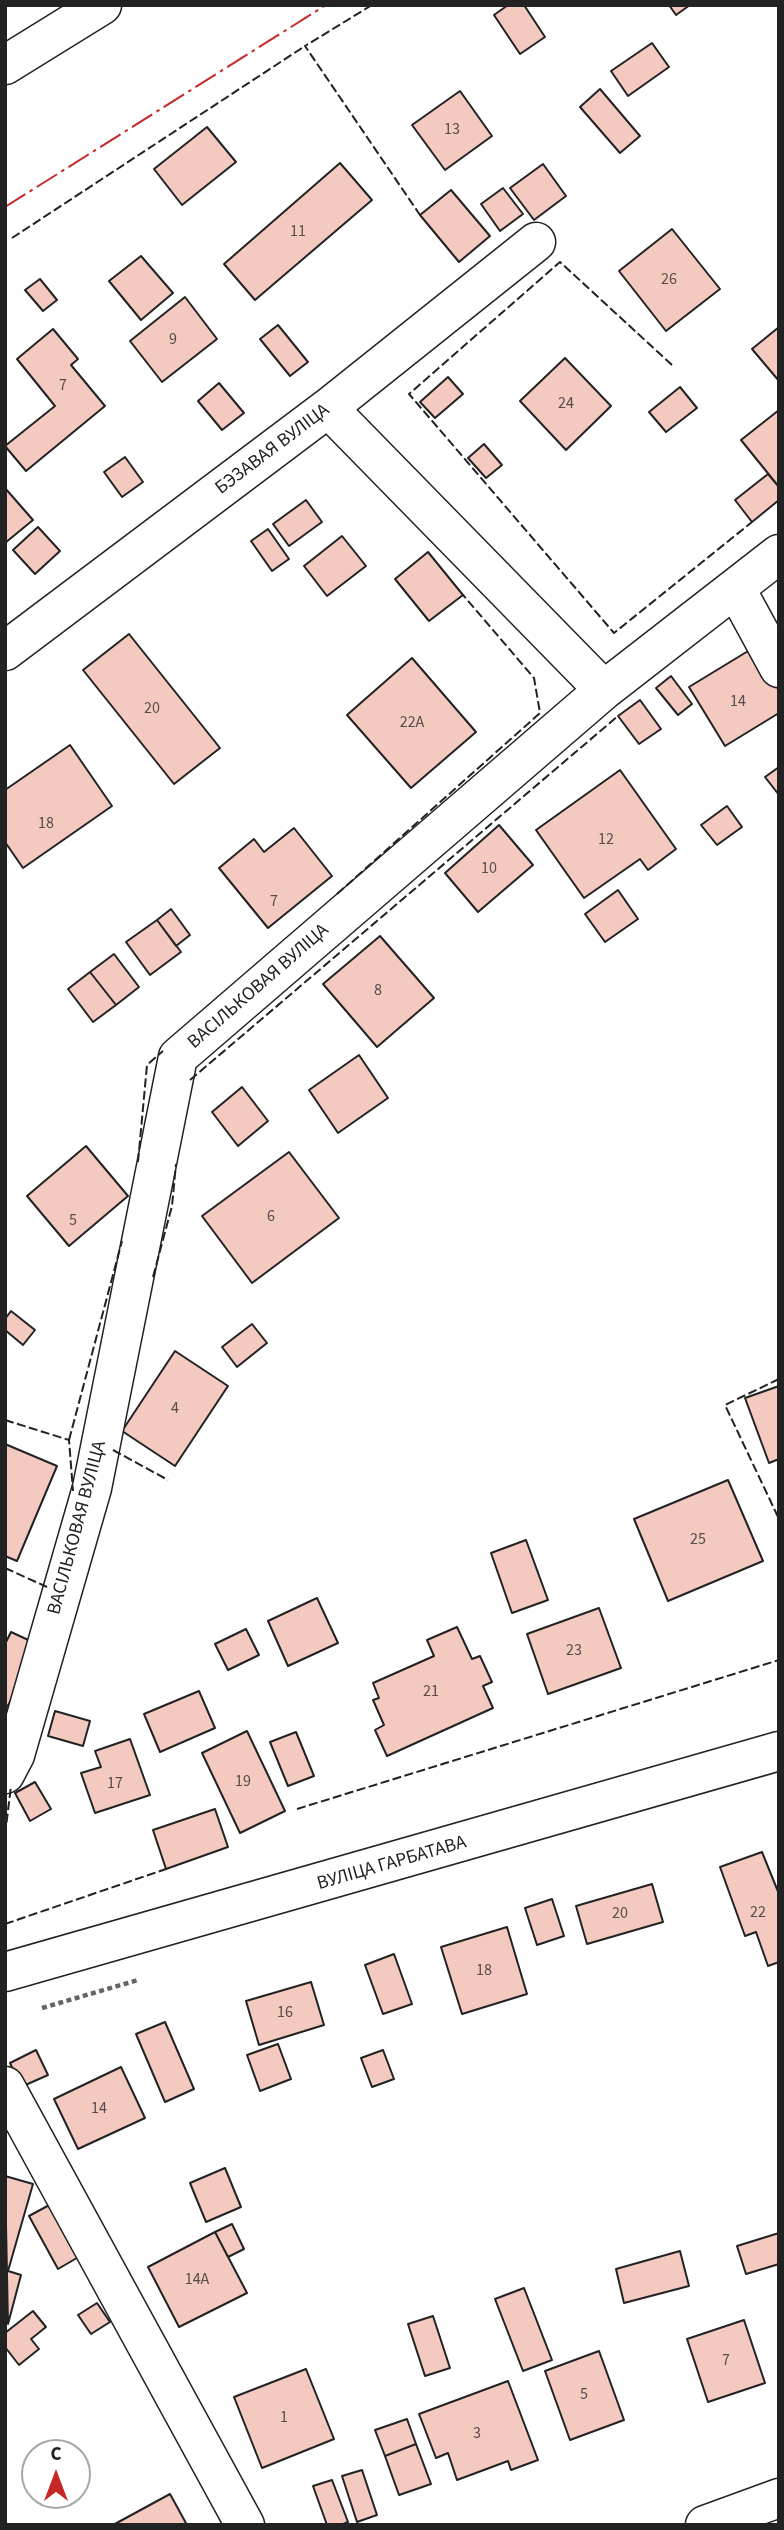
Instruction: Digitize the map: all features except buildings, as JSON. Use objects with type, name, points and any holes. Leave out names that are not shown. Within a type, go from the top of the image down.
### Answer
[{"type":"street","points":[[5,65],[103,5]]},
{"type":"street","name":"БЭЗАВАЯ ВУЛІЦА","points":[[5,651],[328,408],[536,242]]},
{"type":"street","points":[[328,408],[604,690]]},
{"type":"street","name":"ВАСІЛЬКОВАЯ ВУЛІЦА","points":[[5,1773],[15,1755],[92,1488],[178,1057],[604,690],[779,554]]},
{"type":"street","points":[[736,589],[779,668]]},
{"type":"street","name":"ВУЛІЦА ГАРБАТАВА","points":[[5,1972],[779,1751]]},
{"type":"street","points":[[5,2086],[245,2525]]},
{"type":"street","points":[[705,2525],[779,2498]]},
{"type":"path","points":[[42,2008],[138,1980]]},
{"type":"fence","points":[[372,5],[305,46],[420,215]]},
{"type":"fence","points":[[12,238],[305,46]]},
{"type":"fence","points":[[672,365],[560,262],[409,394],[614,633],[752,522]]},
{"type":"fence","points":[[337,894],[540,713],[534,678],[463,595]]},
{"type":"fence","points":[[190,1080],[618,716]]},
{"type":"fence","points":[[138,1162],[147,1065],[163,1051]]},
{"type":"fence","points":[[153,1277],[172,1206],[176,1164]]},
{"type":"fence","points":[[69,1440],[122,1241]]},
{"type":"fence","points":[[779,1379],[725,1405],[779,1519]]},
{"type":"fence","points":[[5,1420],[69,1440],[73,1491]]},
{"type":"fence","points":[[113,1450],[168,1480]]},
{"type":"fence","points":[[5,1568],[47,1587]]},
{"type":"fence","points":[[297,1809],[779,1660]]},
{"type":"fence","points":[[5,1716],[8,1706]]},
{"type":"fence","points":[[5,1835],[11,1786]]},
{"type":"fence","points":[[5,1924],[166,1869]]},
{"type":"power","points":[[5,207],[326,5]]}]
